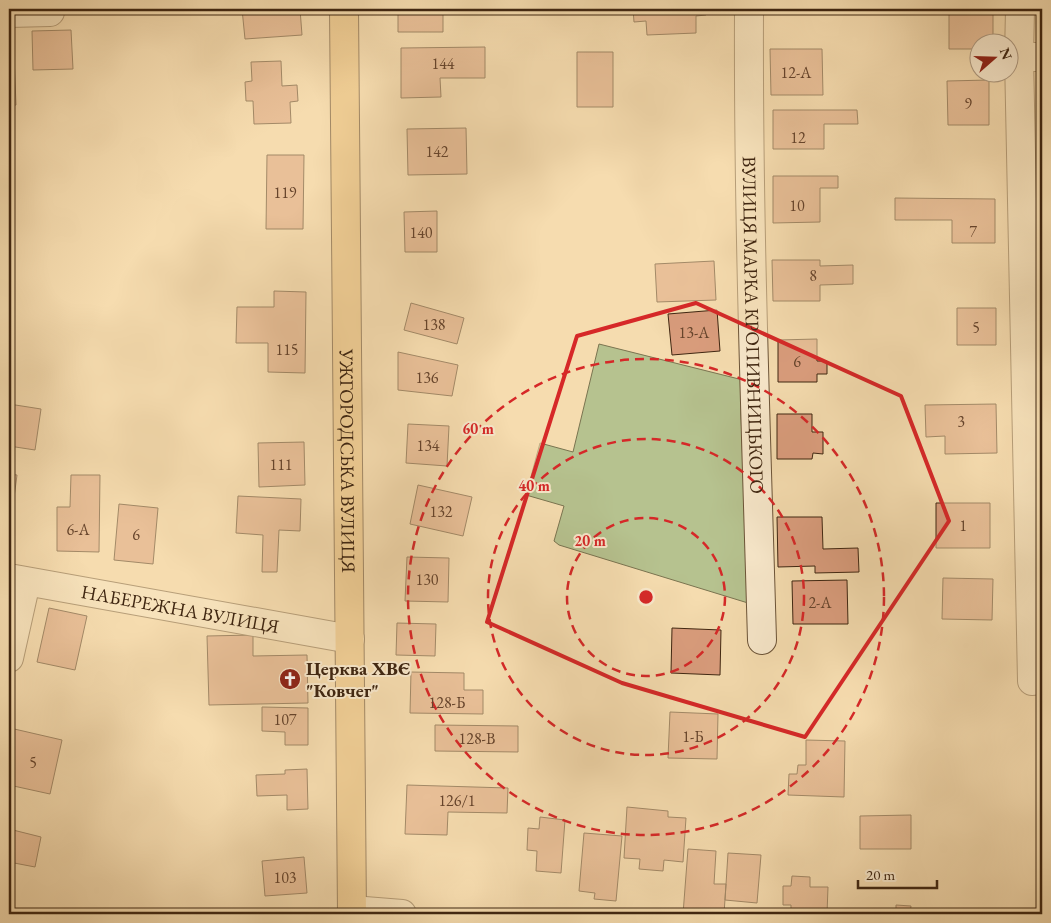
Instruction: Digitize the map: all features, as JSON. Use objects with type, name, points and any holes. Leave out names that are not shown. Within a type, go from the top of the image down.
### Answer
[{"type":"main road","name":"УЖГОРОДСЬКА ВУЛИЦЯ","points":[[344,9],[352,912]]},
{"type":"street","name":"ВУЛИЦЯ МАРКА КРОПИВНИЦЬКОГО","points":[[749,9],[748,83],[762,640]]},
{"type":"street","points":[[1020,9],[1031,57],[1032,681]]},
{"type":"street","points":[[9,13],[50,12]]},
{"type":"street","name":"НАБЕРЕЖНА ВУЛИЦЯ","points":[[17,580],[350,639]]},
{"type":"street","points":[[9,658],[17,580]]},
{"type":"street","points":[[352,912],[402,914]]},
{"type":"highlighted area","points":[[696,303],[901,396],[949,521],[805,737],[622,683],[487,622],[577,336]]},
{"type":"green space","points":[[599,344],[743,380],[741,413],[748,603],[559,545],[554,541],[564,506],[526,495],[540,443],[573,452]]},
{"type":"building","points":[[242,9],[300,9],[302,35],[245,39]]},
{"type":"building","points":[[398,9],[443,9],[443,32],[398,32]]},
{"type":"building","points":[[633,9],[706,9],[706,15],[696,16],[696,33],[647,35],[646,21],[634,22]]},
{"type":"building","points":[[949,9],[993,9],[993,32],[968,32],[968,49],[949,49]]},
{"type":"building","points":[[71,30],[73,69],[33,70],[32,31]]},
{"type":"building","points":[[9,31],[13,31],[16,105],[9,106]]},
{"type":"building","points":[[485,47],[485,78],[440,78],[441,97],[401,98],[401,48]]},
{"type":"building","points":[[770,49],[822,49],[823,95],[771,95]]},
{"type":"building","points":[[577,52],[613,52],[613,107],[577,107]]},
{"type":"building","points":[[281,61],[282,86],[297,85],[298,101],[290,102],[291,123],[254,124],[253,101],[246,101],[245,82],[252,81],[251,62]]},
{"type":"building","points":[[947,81],[989,82],[989,125],[948,125]]},
{"type":"building","points":[[773,110],[857,110],[858,124],[824,124],[824,149],[773,149]]},
{"type":"building","points":[[466,128],[467,174],[408,175],[407,129]]},
{"type":"building","points":[[267,155],[304,155],[303,229],[266,229]]},
{"type":"building","points":[[773,176],[838,176],[838,188],[820,188],[820,222],[773,223]]},
{"type":"building","points":[[895,198],[995,199],[995,243],[952,243],[952,220],[895,220]]},
{"type":"building","points":[[437,211],[437,252],[405,252],[404,212]]},
{"type":"building","points":[[772,260],[820,260],[820,266],[853,265],[853,284],[820,285],[820,301],[773,301]]},
{"type":"building","points":[[714,261],[716,300],[657,302],[655,264]]},
{"type":"building","points":[[274,291],[306,292],[305,373],[268,372],[268,343],[236,343],[237,307],[274,307]]},
{"type":"building","points":[[411,303],[464,318],[457,344],[404,330]]},
{"type":"building","points":[[957,308],[996,308],[996,345],[957,345]]},
{"type":"building","points":[[717,310],[720,351],[672,355],[668,314]]},
{"type":"building","points":[[817,339],[817,361],[827,361],[827,374],[817,374],[817,382],[778,382],[778,340]]},
{"type":"building","points":[[398,352],[458,365],[452,396],[398,390]]},
{"type":"building","points":[[9,404],[41,409],[35,450],[9,446]]},
{"type":"building","points":[[996,404],[997,453],[945,454],[945,436],[926,437],[925,405]]},
{"type":"building","points":[[777,414],[812,414],[812,432],[823,432],[823,454],[813,453],[812,459],[777,459]]},
{"type":"building","points":[[408,424],[449,426],[447,466],[406,463]]},
{"type":"building","points":[[304,442],[305,485],[259,487],[258,443]]},
{"type":"building","points":[[9,474],[17,475],[13,505],[9,504]]},
{"type":"building","points":[[71,475],[100,475],[99,552],[57,551],[57,507],[70,507]]},
{"type":"building","points":[[418,485],[472,497],[463,536],[410,524]]},
{"type":"building","points":[[238,496],[301,499],[300,531],[279,530],[277,572],[262,572],[263,535],[236,533]]},
{"type":"building","points":[[936,503],[990,503],[990,548],[936,548]]},
{"type":"building","points":[[119,504],[158,508],[153,564],[114,560]]},
{"type":"building","points":[[777,517],[822,517],[823,549],[858,548],[859,572],[815,573],[815,566],[778,567]]},
{"type":"building","points":[[407,557],[449,558],[448,602],[405,601]]},
{"type":"building","points":[[943,578],[993,579],[992,620],[942,619]]},
{"type":"building","points":[[847,580],[848,624],[793,624],[792,581]]},
{"type":"building","points":[[49,608],[87,616],[75,670],[37,662]]},
{"type":"building","points":[[397,623],[436,624],[435,656],[396,655]]},
{"type":"building","points":[[672,628],[721,630],[720,675],[671,673]]},
{"type":"building","points":[[253,635],[253,656],[307,655],[308,703],[209,705],[207,636]]},
{"type":"building","points":[[411,672],[464,673],[464,690],[483,690],[483,714],[410,713]]},
{"type":"building","points":[[262,707],[308,708],[308,745],[285,745],[285,732],[262,731]]},
{"type":"building","points":[[670,712],[718,714],[717,759],[668,758]]},
{"type":"building","points":[[435,725],[518,726],[518,752],[435,751]]},
{"type":"building","points":[[10,728],[62,740],[50,794],[9,785]]},
{"type":"building","points":[[806,740],[845,741],[844,797],[788,795],[789,774],[797,774],[798,765],[806,765]]},
{"type":"building","points":[[307,769],[308,809],[287,810],[287,795],[257,796],[256,775],[285,774],[285,770]]},
{"type":"building","points":[[407,785],[508,788],[507,813],[448,812],[447,835],[405,834]]},
{"type":"building","points":[[627,807],[668,811],[668,817],[686,818],[683,862],[664,860],[663,871],[639,869],[640,859],[624,858]]},
{"type":"building","points":[[911,815],[911,849],[860,849],[860,816]]},
{"type":"building","points":[[540,817],[565,820],[561,873],[536,871],[537,851],[527,850],[528,828],[539,829]]},
{"type":"building","points":[[9,829],[41,837],[35,867],[9,862]]},
{"type":"building","points":[[584,833],[622,836],[616,901],[594,899],[595,893],[579,891]]},
{"type":"building","points":[[688,849],[716,851],[714,884],[726,884],[724,914],[683,914]]},
{"type":"building","points":[[728,853],[761,855],[757,903],[725,900]]},
{"type":"building","points":[[304,857],[307,893],[265,896],[262,861]]},
{"type":"building","points":[[792,876],[810,877],[810,887],[828,887],[827,914],[791,914],[791,905],[783,905],[783,886],[791,886]]},
{"type":"building","points":[[896,905],[911,906],[910,914],[880,914],[896,913]]},
{"type":"place","name":"Церква ХВЄ \"Ковчег\"","points":[[290,679]]}]
